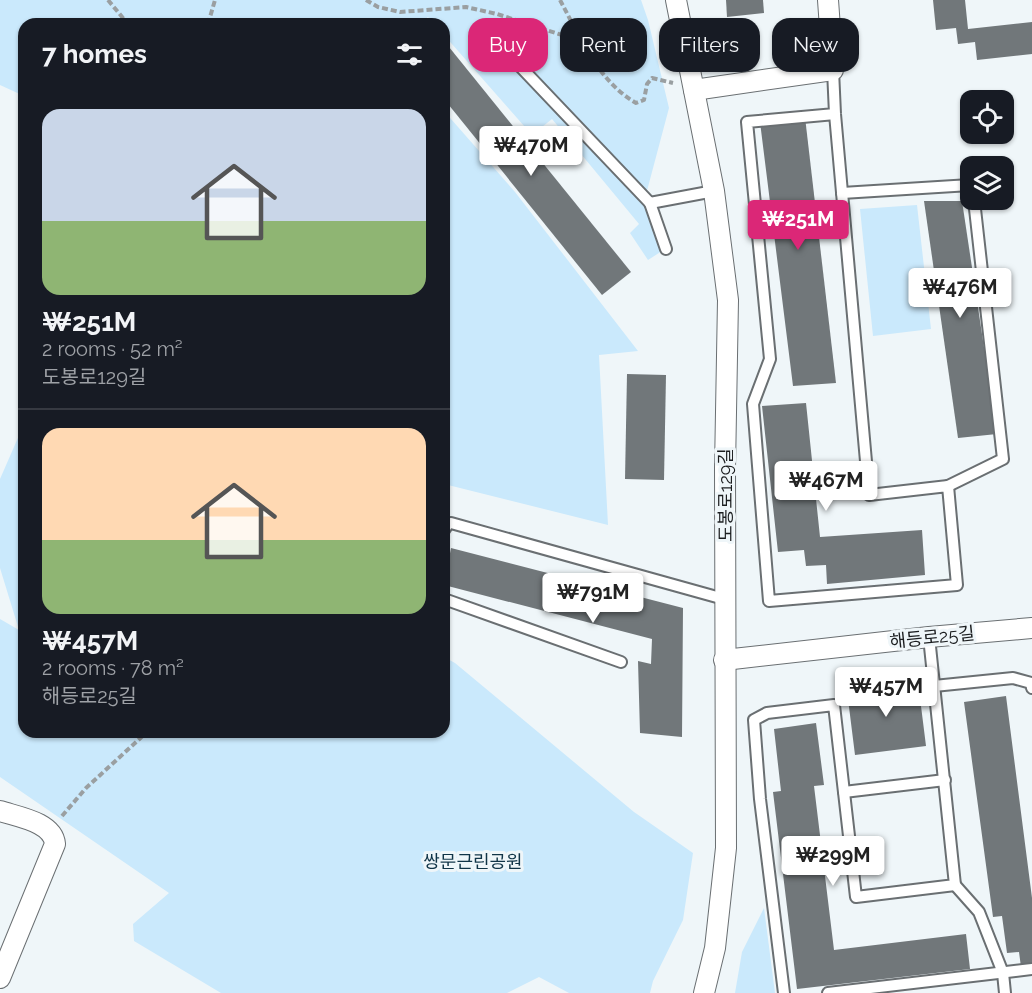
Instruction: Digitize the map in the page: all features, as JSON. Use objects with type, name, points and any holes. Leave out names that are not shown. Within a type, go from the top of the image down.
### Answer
[{"type":"street","name":"도봉로129길","points":[[676,0],[714,191],[728,300],[724,599],[726,848],[715,948],[704,993]]},
{"type":"street","points":[[828,0],[829,18]]},
{"type":"street","points":[[694,90],[819,72]]},
{"type":"street","name":"해등로25길","points":[[724,660],[1032,628]]},
{"type":"street","points":[[0,811],[46,828],[54,836],[55,844],[0,978]]},
{"type":"lane","points":[[525,72],[650,203],[666,249]]},
{"type":"lane","points":[[833,72],[869,495],[948,486],[1003,459],[975,210]]},
{"type":"lane","points":[[835,114],[747,122],[770,358],[753,404],[769,601],[957,585],[948,486]]},
{"type":"lane","points":[[842,193],[960,186]]},
{"type":"lane","points":[[650,203],[714,191]]},
{"type":"lane","points":[[450,523],[724,599]]},
{"type":"lane","points":[[450,601],[621,662]]},
{"type":"lane","points":[[930,637],[955,885],[979,912],[1003,973],[1005,993]]},
{"type":"lane","points":[[934,686],[1013,678],[1031,682],[1032,688]]},
{"type":"lane","points":[[784,993],[760,799],[754,720],[768,713],[834,705],[856,897],[955,885]]},
{"type":"lane","points":[[844,792],[945,780]]},
{"type":"lane","points":[[828,993],[1032,969]]},
{"type":"path","points":[[108,0],[123,18]]},
{"type":"path","points":[[210,18],[215,0]]},
{"type":"path","points":[[366,0],[378,7],[400,12],[466,7],[497,14],[560,34]]},
{"type":"path","points":[[560,0],[570,18]]},
{"type":"path","points":[[602,72],[606,79],[636,103],[644,100],[647,84],[652,78],[659,80]]},
{"type":"path","points":[[54,836],[60,819],[86,788],[140,738]]},
{"type":"green space","points":[[0,0],[641,0],[648,20],[669,108],[644,202],[662,251],[648,260],[630,233],[639,224],[552,119],[532,135],[477,72],[548,72],[548,18],[468,18],[468,62],[450,42],[450,18],[18,18],[18,93],[0,85]]},
{"type":"green space","points":[[450,118],[515,192],[638,351],[599,355],[608,525],[450,486]]},
{"type":"green space","points":[[917,205],[931,329],[873,336],[860,209]]},
{"type":"green space","name":"쌍문근린공원","points":[[18,438],[18,627],[0,568],[0,479]]},
{"type":"green space","name":"쌍문근린공원","points":[[0,619],[18,629],[18,738],[450,738],[450,660],[455,663],[634,812],[693,853],[683,920],[653,981],[650,993],[569,993],[539,977],[507,993],[221,993],[134,941],[133,924],[169,893],[0,777]]},
{"type":"green space","points":[[764,908],[775,993],[735,993],[742,952]]},
{"type":"building","points":[[726,0],[763,0],[764,13],[727,17]]},
{"type":"building","points":[[933,0],[965,0],[968,29],[1032,22],[1032,54],[977,60],[975,42],[958,44],[956,28],[936,30]]},
{"type":"building","points":[[450,48],[468,72],[631,272],[602,295],[450,106]]},
{"type":"building","points":[[805,117],[836,383],[793,386],[760,122]]},
{"type":"building","points":[[924,201],[960,201],[960,210],[963,210],[997,434],[958,438]]},
{"type":"building","points":[[627,374],[666,375],[664,480],[625,479]]},
{"type":"building","points":[[806,403],[820,537],[922,530],[925,575],[827,584],[826,565],[806,566],[804,550],[778,552],[762,406]]},
{"type":"building","points":[[451,548],[683,608],[682,737],[640,733],[638,661],[651,664],[652,639],[450,587]]},
{"type":"building","points":[[918,682],[926,746],[855,755],[847,691]]},
{"type":"building","points":[[1006,696],[1032,898],[1032,966],[1021,967],[1019,952],[1007,953],[1002,916],[993,917],[964,702]]},
{"type":"building","points":[[816,723],[824,785],[814,786],[834,950],[966,934],[970,969],[797,989],[773,792],[781,791],[774,729]]}]
